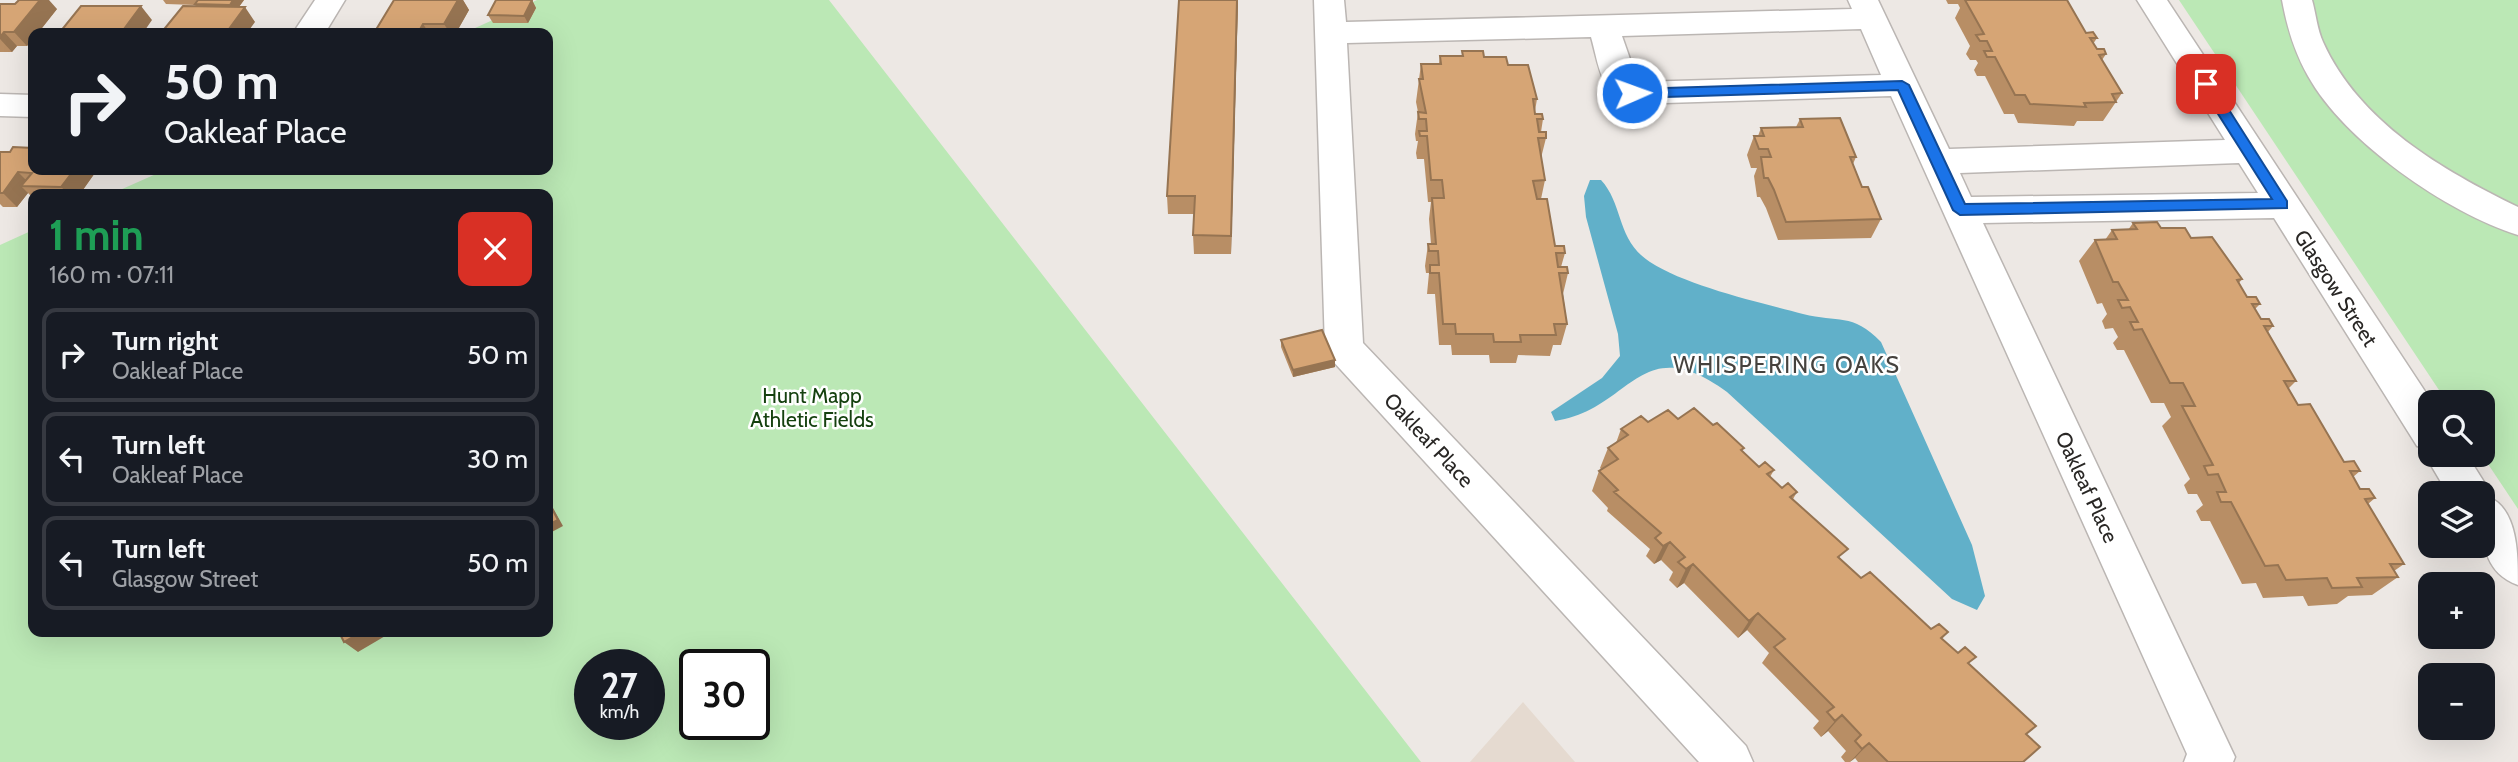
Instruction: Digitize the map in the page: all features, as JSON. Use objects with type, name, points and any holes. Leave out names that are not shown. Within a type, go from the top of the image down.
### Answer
[{"type":"street","points":[[312,28],[330,0]]},
{"type":"street","name":"Glasgow Street","points":[[2152,0],[2418,414]]},
{"type":"street","points":[[2297,0],[2299,23],[2308,48],[2332,88],[2363,122],[2413,164],[2463,197],[2518,222]]},
{"type":"street","name":"Oakleaf Place","points":[[1730,762],[1344,348],[1330,16],[1604,26],[1867,10],[2212,757],[2207,762]]},
{"type":"street","points":[[1604,26],[1621,86],[1632,93],[1902,85]]},
{"type":"street","points":[[0,106],[28,106]]},
{"type":"street","points":[[1937,162],[2249,151]]},
{"type":"street","points":[[1960,210],[2282,205]]},
{"type":"street","points":[[2495,531],[2518,566]]},
{"type":"shaded area","points":[[1523,702],[1575,762],[1470,762]]},
{"type":"green space","name":"Hunt Mapp Athletic Fields","points":[[537,0],[829,0],[1421,762],[0,762],[0,245],[28,232],[28,637],[553,637],[553,189],[122,189],[154,175],[553,175],[553,28],[475,28]]},
{"type":"green space","points":[[2179,0],[2518,0],[2518,509],[2490,467],[2495,467],[2495,390],[2439,390]]},
{"type":"water","points":[[1590,180],[1601,180],[1608,190],[1626,233],[1639,253],[1665,271],[1745,299],[1815,317],[1853,322],[1881,342],[1972,545],[1985,596],[1977,610],[1952,599],[1727,392],[1698,374],[1674,368],[1654,370],[1581,414],[1555,421],[1551,412],[1602,378],[1620,356],[1618,334],[1586,217],[1584,196]]},
{"type":"building","points":[[19,0],[40,0],[14,32],[4,32],[0,37],[0,4],[15,4]]},
{"type":"building","points":[[198,0],[233,0],[230,5],[195,4]]},
{"type":"building","points":[[394,0],[458,0],[444,24],[423,24],[421,28],[377,28]]},
{"type":"building","points":[[496,0],[532,0],[524,16],[488,15]]},
{"type":"building","points":[[1179,0],[1237,0],[1231,236],[1193,235],[1195,196],[1167,196]]},
{"type":"building","points":[[1965,0],[2067,0],[2086,33],[2093,32],[2097,38],[2090,38],[2097,49],[2104,49],[2106,54],[2099,55],[2122,93],[2112,94],[2116,102],[2084,103],[2086,107],[2030,104],[2025,95],[2015,95],[1995,57],[1987,57],[1984,51],[1992,51],[1987,41],[1980,41],[1976,35],[1984,34]]},
{"type":"building","points":[[81,6],[141,6],[125,28],[63,28]]},
{"type":"building","points":[[183,6],[245,7],[230,28],[165,28]]},
{"type":"building","points":[[1462,51],[1483,51],[1484,57],[1506,57],[1508,65],[1528,65],[1537,99],[1533,99],[1535,114],[1542,114],[1543,119],[1537,119],[1539,132],[1546,132],[1546,138],[1538,138],[1545,180],[1533,181],[1537,199],[1547,199],[1555,246],[1564,246],[1565,253],[1556,253],[1558,267],[1567,267],[1568,273],[1559,273],[1567,324],[1554,324],[1556,335],[1520,335],[1521,342],[1494,342],[1493,334],[1456,334],[1455,324],[1443,324],[1439,273],[1430,273],[1430,265],[1439,265],[1438,251],[1429,251],[1428,244],[1436,244],[1432,198],[1444,198],[1442,180],[1431,180],[1427,136],[1420,136],[1419,131],[1427,131],[1426,119],[1419,119],[1418,112],[1426,113],[1419,79],[1423,79],[1421,64],[1441,64],[1440,56],[1463,56]]},
{"type":"building","points":[[1840,118],[1856,157],[1850,157],[1862,187],[1868,187],[1881,219],[1786,222],[1768,178],[1764,178],[1761,157],[1771,157],[1768,149],[1759,149],[1754,136],[1764,136],[1761,128],[1803,127],[1800,119]]},
{"type":"building","points":[[13,147],[28,148],[28,173],[18,172],[3,193],[0,193],[0,152],[10,152]]},
{"type":"building","points":[[30,175],[70,175],[61,187],[21,186]]},
{"type":"building","points":[[2157,222],[2161,228],[2185,228],[2191,238],[2212,237],[2242,279],[2237,280],[2247,297],[2256,297],[2260,304],[2252,304],[2261,319],[2269,319],[2273,326],[2264,326],[2296,381],[2284,381],[2298,405],[2310,404],[2344,462],[2354,461],[2360,471],[2350,471],[2360,489],[2369,489],[2375,498],[2365,499],[2404,564],[2390,564],[2398,577],[2357,578],[2362,587],[2332,588],[2327,578],[2286,580],[2278,565],[2265,566],[2231,502],[2221,502],[2217,492],[2226,492],[2218,474],[2208,475],[2204,466],[2213,465],[2182,406],[2195,406],[2183,383],[2170,383],[2142,329],[2134,330],[2130,322],[2138,322],[2130,307],[2122,308],[2118,300],[2128,300],[2118,282],[2113,282],[2095,240],[2117,239],[2112,230],[2137,229],[2133,223]]},
{"type":"building","points":[[1322,330],[1335,360],[1293,370],[1281,340]]},
{"type":"building","points":[[1694,408],[1713,425],[1717,423],[1744,448],[1741,450],[1759,467],[1765,462],[1774,470],[1767,474],[1782,488],[1788,483],[1797,492],[1790,497],[1848,549],[1838,557],[1861,578],[1870,572],[1931,629],[1939,624],[1948,632],[1941,638],[1958,653],[1965,647],[1976,657],[1968,663],[2036,726],[2026,734],[2040,747],[2023,762],[1888,762],[1869,743],[1862,749],[1855,741],[1861,735],[1842,715],[1835,721],[1827,712],[1834,707],[1774,647],[1785,639],[1758,613],[1749,621],[1693,564],[1686,569],[1678,562],[1685,557],[1670,542],[1663,546],[1655,538],[1661,533],[1614,492],[1618,490],[1599,471],[1618,459],[1608,448],[1628,435],[1621,429],[1641,416],[1648,422],[1668,410],[1678,419]]},
{"type":"district","name":"WHISPERING OAKS","points":[[1787,365]]},
{"type":"route","points":[[1632,93],[1902,85],[1960,210],[2282,205],[2206,84]]}]
